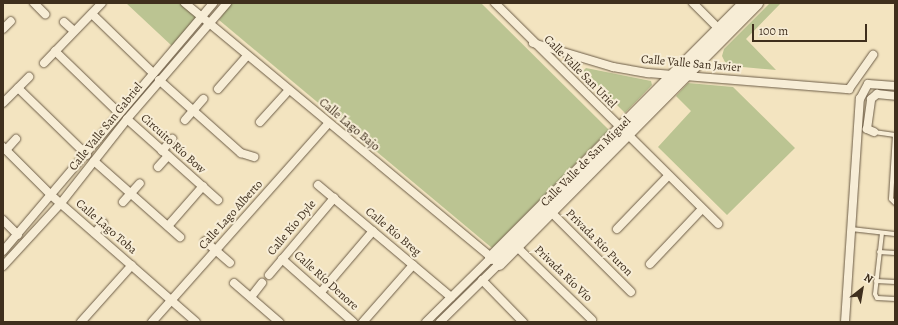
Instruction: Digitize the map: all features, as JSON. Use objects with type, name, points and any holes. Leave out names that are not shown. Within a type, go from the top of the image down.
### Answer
[{"type":"street","points":[[34,3],[45,14]]},
{"type":"street","points":[[44,63],[102,3]]},
{"type":"street","name":"Calle Lago Bajo","points":[[185,3],[328,124],[495,261]]},
{"type":"street","name":"Calle Valle San Gabriel","points":[[3,251],[87,155],[119,113],[202,18],[213,3]]},
{"type":"street","name":"Calle Valle San Gabriel","points":[[3,266],[61,203],[159,80],[227,3]]},
{"type":"street","name":"Calle Valle San Uriel","points":[[495,3],[533,43],[718,224]]},
{"type":"street","points":[[693,3],[723,32]]},
{"type":"street","name":"Calle Valle de San Miguel","points":[[444,320],[482,280],[495,261],[623,132],[686,76],[745,3]]},
{"type":"street","name":"Calle Valle de San Miguel","points":[[426,322],[451,297],[516,246],[551,212],[672,76],[757,3]]},
{"type":"street","points":[[92,14],[153,73]]},
{"type":"street","points":[[3,29],[11,21]]},
{"type":"street","points":[[64,22],[74,31]]},
{"type":"street","name":"Calle Valle San Javier","points":[[533,43],[613,67],[672,76],[849,89],[873,55]]},
{"type":"street","points":[[55,51],[119,113]]},
{"type":"street","points":[[218,89],[247,56]]},
{"type":"street","points":[[3,103],[30,77]]},
{"type":"street","points":[[159,80],[241,153],[254,157]]},
{"type":"street","points":[[844,322],[864,87],[868,84],[895,86]]},
{"type":"street","points":[[18,88],[87,155]]},
{"type":"street","points":[[260,122],[288,90]]},
{"type":"street","points":[[874,132],[867,129],[871,100],[877,94],[895,96]]},
{"type":"street","points":[[185,120],[203,99]]},
{"type":"street","name":"Circuito Río Bow","points":[[127,119],[218,200]]},
{"type":"street","name":"Calle Lago Alberto","points":[[152,322],[328,124]]},
{"type":"street","points":[[4,148],[16,139]]},
{"type":"street","points":[[158,167],[172,139]]},
{"type":"street","name":"Calle Lago Toba","points":[[4,148],[52,196],[196,322]]},
{"type":"street","points":[[94,161],[180,237]]},
{"type":"street","points":[[617,230],[668,176]]},
{"type":"street","points":[[123,202],[140,183]]},
{"type":"street","name":"Calle Río Breg","points":[[318,185],[451,297]]},
{"type":"street","name":"Circuito Río Bow","points":[[168,226],[203,186]]},
{"type":"street","name":"Calle Río Dyle","points":[[269,275],[334,198]]},
{"type":"street","points":[[650,264],[702,209]]},
{"type":"street","name":"Privada Río Puron","points":[[551,212],[630,292]]},
{"type":"street","points":[[3,220],[18,235]]},
{"type":"street","points":[[95,233],[103,223]]},
{"type":"street","points":[[321,292],[373,231]]},
{"type":"street","points":[[204,241],[230,262]]},
{"type":"street","name":"Privada Río Vío","points":[[516,246],[592,320]]},
{"type":"street","name":"Calle Río Denore","points":[[282,259],[354,322]]},
{"type":"street","points":[[81,322],[132,265]]},
{"type":"street","points":[[363,322],[413,265]]},
{"type":"street","points":[[482,280],[523,322]]},
{"type":"street","points":[[234,283],[279,322]]},
{"type":"street","points":[[251,297],[262,283]]},
{"type":"lane","points":[[874,132],[895,135],[894,180],[891,199],[895,203]]},
{"type":"lane","points":[[851,229],[895,234]]},
{"type":"lane","points":[[882,233],[876,280],[877,298],[895,299]]},
{"type":"lane","points":[[879,252],[895,253]]},
{"type":"lane","points":[[876,280],[895,282]]},
{"type":"green space","points":[[126,3],[179,3],[197,18],[172,46]]},
{"type":"green space","points":[[231,3],[481,3],[609,130],[492,248],[219,20]]},
{"type":"green space","points":[[770,3],[781,3],[746,39],[776,70],[732,66],[725,62],[722,56],[724,49]]},
{"type":"green space","points":[[586,68],[651,81],[652,85],[625,113],[583,71]]},
{"type":"green space","points":[[688,83],[733,87],[795,148],[727,215],[658,147],[691,111],[676,96]]}]
